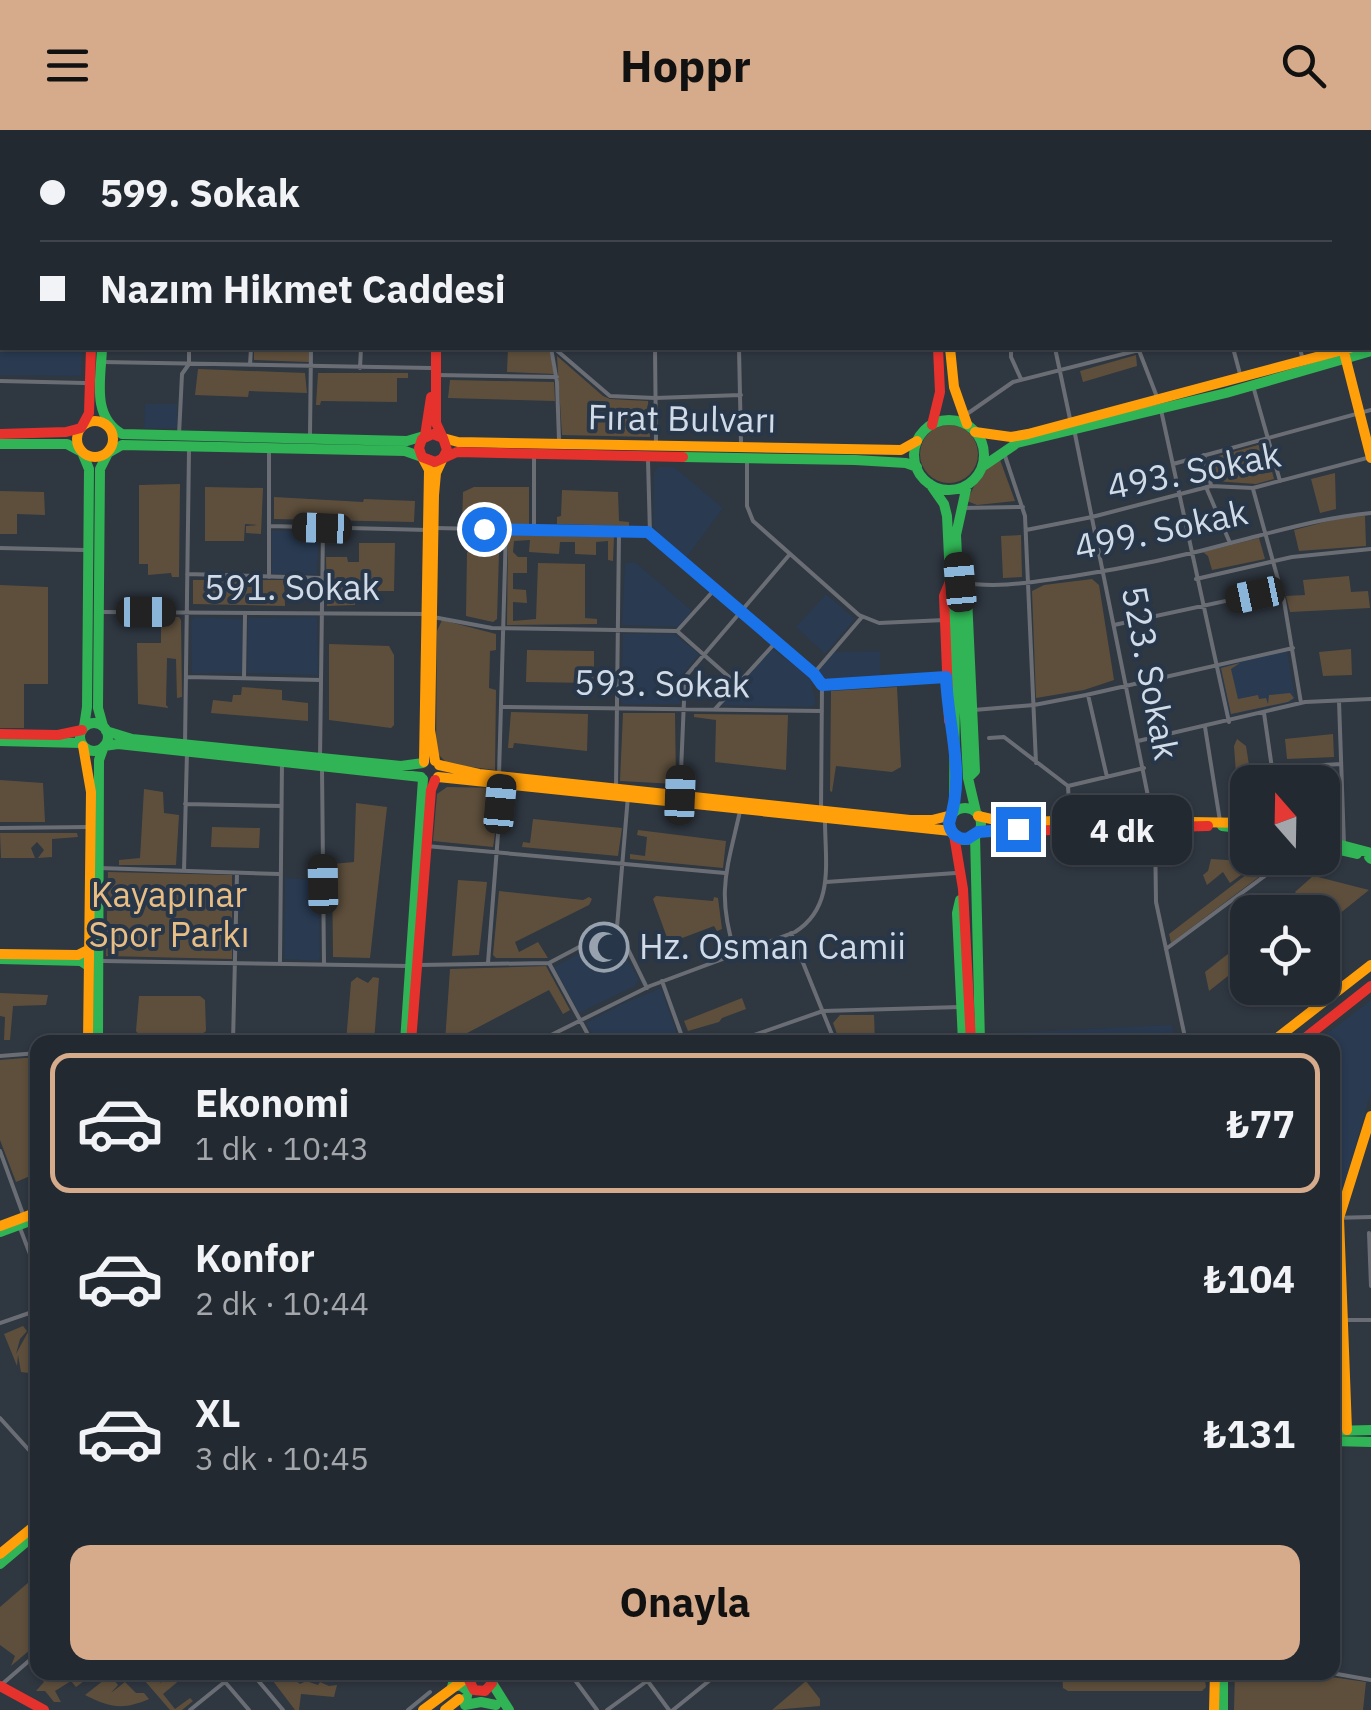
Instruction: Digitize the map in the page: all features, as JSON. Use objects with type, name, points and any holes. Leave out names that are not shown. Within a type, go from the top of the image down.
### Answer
[{"type":"main road","points":[[91,350],[89,413],[77,443],[89,469],[87,707],[82,744],[90,778],[88,950],[93,963],[98,1035]]},
{"type":"main road","points":[[88,1035],[99,868],[99,760],[108,739],[98,708],[100,469],[113,442],[101,409],[102,350]]},
{"type":"main road","points":[[431,529],[436,473],[447,450],[436,422],[434,350]]},
{"type":"main road","points":[[938,350],[940,392],[932,424],[914,450],[916,468],[944,504],[956,580],[968,778],[977,814],[969,886],[957,913],[970,1035]]},
{"type":"main road","points":[[950,350],[954,388],[983,445],[982,467]]},
{"type":"main road","points":[[1160,406],[1303,361],[1345,351],[1371,352]]},
{"type":"main road","points":[[984,1035],[981,913],[961,873],[949,823],[953,814],[956,741],[956,535],[967,485],[982,467],[1017,440],[1254,386],[1345,351]]},
{"type":"main road","points":[[1345,351],[1371,458]]},
{"type":"main road","points":[[409,1035],[431,790],[429,470],[419,448],[432,403],[434,372]]},
{"type":"main road","points":[[932,424],[950,420],[1017,440]]},
{"type":"main road","points":[[0,434],[66,432],[97,421],[122,434],[407,441],[433,434],[444,438]]},
{"type":"main road","name":"Fırat Bulvarı","points":[[444,438],[458,442],[652,451]]},
{"type":"main road","name":"Fırat Bulvarı","points":[[443,458],[457,452],[901,450],[917,441]]},
{"type":"main road","points":[[0,444],[67,444],[92,457],[122,445],[405,451],[430,462],[443,458]]},
{"type":"main road","name":"Fırat Bulvarı","points":[[744,452],[906,462],[916,468]]},
{"type":"main road","points":[[930,484],[948,490],[967,485]]},
{"type":"main road","points":[[956,580],[944,596],[950,726],[956,741]]},
{"type":"main road","points":[[956,580],[966,591],[975,771],[968,778]]},
{"type":"main road","points":[[0,738],[58,735],[93,723],[119,738],[282,761],[321,761]]},
{"type":"main road","points":[[0,738],[82,744],[93,750],[118,744],[186,748],[430,770],[741,809],[924,821],[967,808],[1009,823],[1070,820],[1230,826]]},
{"type":"main road","points":[[415,965],[430,770]]},
{"type":"main road","points":[[501,779],[680,795],[952,833],[967,839],[977,833],[1004,830],[1230,823]]},
{"type":"main road","points":[[974,850],[984,838],[1004,830]]},
{"type":"main road","points":[[1340,845],[1370,857]]},
{"type":"main road","points":[[1340,848],[1370,857]]},
{"type":"main road","points":[[0,956],[78,955],[88,950]]},
{"type":"main road","points":[[0,956],[93,963]]},
{"type":"main road","points":[[1340,989],[1371,965]]},
{"type":"main road","points":[[1293,1035],[1371,975]]},
{"type":"main road","points":[[1312,1035],[1371,986]]},
{"type":"main road","points":[[1314,1035],[1371,994]]},
{"type":"main road","points":[[1281,1035],[1320,1005]]},
{"type":"main road","points":[[1291,1035],[1322,1005]]},
{"type":"main road","points":[[964,1035],[966,1007]]},
{"type":"main road","points":[[1340,1206],[1371,1116]]},
{"type":"main road","points":[[0,1229],[30,1218]]},
{"type":"main road","points":[[1340,1286],[1347,1430]]},
{"type":"main road","points":[[1340,1430],[1371,1430]]},
{"type":"main road","points":[[1340,1441],[1371,1442]]},
{"type":"main road","points":[[0,1554],[30,1530]]},
{"type":"main road","points":[[0,1564],[30,1539]]},
{"type":"main road","points":[[470,1680],[471,1688],[482,1692],[498,1708]]},
{"type":"main road","points":[[423,1710],[482,1692],[492,1680]]},
{"type":"main road","points":[[495,1680],[508,1710]]},
{"type":"main road","points":[[1214,1710],[1218,1680]]},
{"type":"main road","points":[[1220,1680],[1223,1710]]},
{"type":"main road","points":[[0,1686],[44,1710]]},
{"type":"main road","points":[[444,1710],[458,1699]]},
{"type":"main road","points":[[434,1710],[458,1699],[498,1708]]},
{"type":"street","points":[[179,436],[182,374],[189,364],[188,350]]},
{"type":"street","points":[[250,365],[251,350]]},
{"type":"street","points":[[310,440],[312,350]]},
{"type":"street","points":[[360,350],[360,368]]},
{"type":"street","points":[[553,350],[559,445]]},
{"type":"street","points":[[555,350],[610,396],[740,395]]},
{"type":"street","points":[[648,532],[655,350]]},
{"type":"street","points":[[739,350],[750,514],[862,616],[879,623],[945,620]]},
{"type":"street","points":[[1011,350],[1021,379]]},
{"type":"street","name":"523. Sokak","points":[[1055,350],[1144,768],[1154,824],[1156,902],[1184,1035]]},
{"type":"street","points":[[969,424],[989,396],[1021,379],[1135,350]]},
{"type":"street","points":[[1139,350],[1160,406],[1228,722]]},
{"type":"street","points":[[1234,350],[1242,378]]},
{"type":"street","points":[[1300,350],[1303,361]]},
{"type":"street","points":[[102,362],[360,368],[556,378]]},
{"type":"street","points":[[0,381],[90,383]]},
{"type":"street","points":[[1254,386],[1280,481]]},
{"type":"street","points":[[1172,465],[1371,410]]},
{"type":"street","points":[[184,871],[189,447]]},
{"type":"street","points":[[269,449],[269,577]]},
{"type":"street","points":[[1003,450],[1023,507],[1026,530],[1036,763]]},
{"type":"street","points":[[534,454],[534,530]]},
{"type":"street","points":[[1204,456],[1209,487],[1230,543]]},
{"type":"street","name":"493. Sokak","points":[[1026,530],[1209,487],[1253,488],[1371,458]]},
{"type":"street","points":[[1253,488],[1281,589],[1301,704]]},
{"type":"street","points":[[960,508],[1023,507]]},
{"type":"street","name":"499. Sokak","points":[[956,580],[983,586],[1104,571],[1371,512]]},
{"type":"street","points":[[269,526],[648,532],[822,685],[825,882],[819,911],[791,933],[662,981],[551,1035]]},
{"type":"street","points":[[322,528],[324,964]]},
{"type":"street","points":[[488,963],[501,779],[506,530]]},
{"type":"street","points":[[616,788],[619,532]]},
{"type":"street","points":[[0,548],[90,550]]},
{"type":"street","points":[[1196,579],[1319,552],[1371,549]]},
{"type":"street","points":[[680,795],[684,680],[790,554]]},
{"type":"street","points":[[187,574],[322,578]]},
{"type":"street","points":[[715,589],[677,632],[737,684]]},
{"type":"street","points":[[1114,624],[1281,589]]},
{"type":"street","name":"591. Sokak","points":[[98,612],[429,615],[502,628],[677,632]]},
{"type":"street","points":[[244,678],[245,614]]},
{"type":"street","points":[[814,674],[862,616]]},
{"type":"street","points":[[714,710],[776,642]]},
{"type":"street","points":[[973,710],[1088,695],[1293,648]]},
{"type":"street","points":[[187,677],[321,680]]},
{"type":"street","points":[[822,685],[946,677]]},
{"type":"street","points":[[1088,695],[1107,777]]},
{"type":"street","points":[[1138,741],[1301,704],[1371,699]]},
{"type":"street","points":[[1339,701],[1344,845]]},
{"type":"street","name":"593. Sokak","points":[[502,707],[822,711]]},
{"type":"street","points":[[1264,712],[1273,765]]},
{"type":"street","points":[[1205,726],[1220,821]]},
{"type":"street","points":[[989,738],[1004,738],[1068,786],[1144,768]]},
{"type":"street","points":[[280,963],[282,761]]},
{"type":"street","points":[[1325,765],[1342,764]]},
{"type":"street","points":[[1068,786],[1070,820]]},
{"type":"street","points":[[628,796],[617,927],[647,988]]},
{"type":"street","points":[[186,804],[282,806]]},
{"type":"street","points":[[735,953],[723,889],[741,809]]},
{"type":"street","points":[[0,828],[89,827]]},
{"type":"street","points":[[426,846],[725,872]]},
{"type":"street","points":[[99,868],[281,874]]},
{"type":"street","points":[[233,1035],[236,873]]},
{"type":"street","points":[[825,882],[961,873]]},
{"type":"street","points":[[1166,950],[1266,875]]},
{"type":"street","points":[[93,963],[549,963],[617,927]]},
{"type":"street","points":[[791,933],[832,1035]]},
{"type":"street","points":[[549,963],[588,1035]]},
{"type":"street","points":[[662,981],[681,1035]]},
{"type":"street","points":[[759,1035],[823,1010],[966,1007]]},
{"type":"street","points":[[0,1056],[30,1054]]},
{"type":"street","points":[[0,1151],[30,1248]]},
{"type":"street","points":[[1340,1218],[1371,1217]]},
{"type":"street","points":[[1369,1233],[1371,1286]]},
{"type":"street","points":[[0,1323],[30,1313]]},
{"type":"street","points":[[1342,1320],[1371,1320]]},
{"type":"street","points":[[0,1418],[30,1451]]},
{"type":"street","points":[[0,1686],[30,1660]]},
{"type":"street","points":[[1340,1674],[1371,1680]]},
{"type":"street","points":[[190,1710],[227,1680]]},
{"type":"street","points":[[257,1680],[283,1710]]},
{"type":"street","points":[[575,1680],[598,1710]]},
{"type":"street","points":[[607,1710],[647,1680],[671,1710],[710,1680]]},
{"type":"street","points":[[225,1682],[249,1710]]},
{"type":"street","points":[[408,1710],[430,1692]]},
{"type":"shaded area","points":[[0,350],[82,350],[81,376],[0,375]]},
{"type":"shaded area","points":[[145,404],[177,404],[177,428],[144,428]]},
{"type":"shaded area","points":[[659,467],[674,467],[723,508],[686,558],[653,526],[654,472]]},
{"type":"shaded area","points":[[272,531],[319,531],[317,575],[272,574]]},
{"type":"shaded area","points":[[635,562],[692,611],[678,627],[622,625],[625,563]]},
{"type":"shaded area","points":[[826,594],[855,619],[825,654],[796,627]]},
{"type":"shaded area","points":[[194,617],[242,619],[242,673],[192,673]]},
{"type":"shaded area","points":[[317,617],[318,675],[247,673],[248,618]]},
{"type":"shaded area","points":[[623,634],[674,634],[699,654],[680,678],[680,704],[623,704]]},
{"type":"shaded area","points":[[772,649],[810,677],[816,704],[722,705]]},
{"type":"shaded area","points":[[880,651],[880,677],[827,680],[818,671],[834,652]]},
{"type":"shaded area","points":[[1287,651],[1295,698],[1292,702],[1230,715],[1219,667]]},
{"type":"shaded area","points":[[285,878],[318,880],[317,961],[284,959]]},
{"type":"shaded area","points":[[621,949],[639,979],[635,986],[579,1013],[554,967],[584,951],[592,964]]},
{"type":"shaded area","points":[[661,988],[678,1035],[592,1035],[586,1023]]},
{"type":"shaded area","points":[[1371,1000],[1371,1092],[1340,1200],[1340,1035],[1325,1035]]},
{"type":"shaded area","points":[[1172,1025],[1174,1035],[1004,1035]]},
{"type":"green space","points":[[254,350],[309,350],[309,362],[254,360]]},
{"type":"green space","points":[[508,350],[549,350],[554,374],[507,372]]},
{"type":"green space","points":[[1136,355],[1137,366],[1083,382],[1080,371]]},
{"type":"green space","points":[[557,356],[603,396],[648,401],[650,437],[562,435]]},
{"type":"green space","points":[[198,369],[305,373],[307,393],[249,391],[248,397],[195,395]]},
{"type":"green space","points":[[318,373],[408,373],[408,378],[397,378],[397,402],[321,401],[316,405]]},
{"type":"green space","points":[[450,380],[554,382],[555,401],[448,398]]},
{"type":"green space","points":[[949,425],[970,433],[978,454],[970,475],[949,483],[928,475],[920,454],[928,433]]},
{"type":"green space","points":[[1265,443],[1274,479],[1256,484],[1214,481],[1208,459]]},
{"type":"green space","points":[[999,457],[1015,501],[977,505],[967,501],[978,478]]},
{"type":"green space","points":[[1335,473],[1336,509],[1320,513],[1311,479]]},
{"type":"green space","points":[[180,484],[179,577],[172,577],[171,573],[148,575],[148,564],[139,564],[139,485]]},
{"type":"green space","points":[[205,487],[263,488],[261,534],[246,533],[246,526],[258,525],[245,524],[244,541],[205,541]]},
{"type":"green space","points":[[474,487],[529,487],[529,526],[462,525],[463,492]]},
{"type":"green space","points":[[562,490],[618,492],[619,521],[629,522],[629,526],[557,524]]},
{"type":"green space","points":[[0,491],[44,492],[45,515],[17,514],[17,534],[0,534]]},
{"type":"green space","points":[[274,497],[415,501],[414,522],[274,519]]},
{"type":"green space","points":[[1365,516],[1366,546],[1299,551],[1294,530],[1344,517]]},
{"type":"green space","points":[[511,535],[614,537],[613,561],[608,560],[608,541],[596,542],[596,555],[575,554],[575,542],[560,542],[559,554],[529,552],[530,540],[514,541],[513,552],[518,557],[527,557],[527,573],[513,573],[513,589],[526,590],[527,603],[513,602],[513,621],[536,619],[538,563],[585,564],[585,618],[597,619],[597,624],[507,625]]},
{"type":"green space","points":[[1021,535],[1022,577],[1003,578],[1001,536]]},
{"type":"green space","points":[[1259,538],[1265,559],[1212,570],[1203,552]]},
{"type":"green space","points":[[359,543],[395,543],[394,591],[371,591],[371,584],[354,584],[355,605],[327,606],[326,557],[347,557],[348,562],[359,562]]},
{"type":"green space","points":[[467,552],[499,553],[497,619],[493,622],[466,616]]},
{"type":"green space","points":[[1349,576],[1351,592],[1368,591],[1370,608],[1290,612],[1286,596],[1305,595],[1303,580]]},
{"type":"green space","points":[[1092,579],[1099,585],[1114,680],[1036,698],[1032,591],[1044,585]]},
{"type":"green space","points":[[193,580],[284,580],[285,606],[193,604]]},
{"type":"green space","points":[[0,585],[48,587],[48,684],[24,684],[24,728],[0,728]]},
{"type":"green space","points":[[161,617],[181,620],[182,697],[177,698],[176,659],[167,658],[169,708],[138,704],[137,643],[161,643]]},
{"type":"green space","points":[[442,620],[496,634],[496,650],[490,651],[489,688],[496,690],[495,770],[448,764],[436,752],[437,631]]},
{"type":"green space","points":[[329,644],[389,646],[394,655],[391,728],[329,720]]},
{"type":"green space","points":[[1351,649],[1352,675],[1323,676],[1319,652]]},
{"type":"green space","points":[[527,650],[594,651],[594,683],[526,682]]},
{"type":"green space","points":[[1240,663],[1231,669],[1238,699],[1258,695],[1259,699],[1266,698],[1268,704],[1269,695],[1290,693],[1294,698],[1231,714],[1221,668]]},
{"type":"green space","points":[[242,687],[282,690],[282,700],[308,703],[308,721],[211,713],[213,700],[232,702],[233,695],[241,695]]},
{"type":"green space","points":[[897,687],[901,767],[892,772],[836,766],[830,791],[831,691]]},
{"type":"green space","points":[[511,712],[588,714],[587,751],[514,743],[513,748],[508,748]]},
{"type":"green space","points":[[623,713],[675,713],[676,784],[620,781]]},
{"type":"green space","points":[[694,714],[788,715],[786,770],[715,762],[716,720]]},
{"type":"green space","points":[[1333,734],[1334,757],[1287,759],[1285,739]]},
{"type":"green space","points":[[1237,739],[1246,746],[1249,765],[1235,765]]},
{"type":"green space","points":[[0,780],[43,783],[45,822],[0,822]]},
{"type":"green space","points":[[447,787],[497,788],[498,795],[491,795],[489,825],[496,827],[493,847],[433,841],[437,794]]},
{"type":"green space","points":[[144,789],[163,792],[164,813],[179,815],[176,865],[119,865],[119,860],[140,858]]},
{"type":"green space","points":[[356,803],[387,807],[370,958],[333,957],[332,864],[354,862]]},
{"type":"green space","points":[[533,819],[622,828],[618,856],[522,847],[523,842],[530,843]]},
{"type":"green space","points":[[212,827],[260,828],[259,848],[211,847]]},
{"type":"green space","points":[[638,830],[726,841],[723,868],[630,859],[630,854],[645,856],[647,837],[637,835]]},
{"type":"green space","points":[[0,833],[77,833],[78,837],[52,839],[52,857],[38,858],[44,850],[37,842],[31,848],[35,858],[1,858]]},
{"type":"green space","points":[[1211,859],[1230,860],[1230,875],[1241,875],[1230,883],[1223,872],[1207,885],[1203,875]]},
{"type":"green space","name":"Kayapınar Spor Parkı","points":[[108,872],[232,875],[232,959],[106,956]]},
{"type":"green space","points":[[1246,875],[1261,875],[1171,943],[1169,934]]},
{"type":"green space","points":[[1313,876],[1369,890],[1340,913],[1340,895],[1295,892]]},
{"type":"green space","points":[[458,880],[487,882],[479,955],[452,956]]},
{"type":"green space","points":[[499,891],[592,899],[589,905],[515,942],[519,952],[538,942],[548,958],[496,958],[493,955]]},
{"type":"green space","points":[[656,896],[713,901],[718,898],[722,929],[717,931],[714,926],[669,943],[653,899]]},
{"type":"green space","points":[[1230,952],[1230,974],[1209,991],[1205,972]]},
{"type":"green space","points":[[546,966],[570,1010],[563,1014],[549,990],[463,1035],[445,1035],[450,969]]},
{"type":"green space","points":[[357,977],[368,983],[373,977],[379,978],[375,1035],[347,1035],[351,982]]},
{"type":"green space","points":[[0,993],[48,995],[46,1005],[13,1006],[10,1040],[4,1040]]},
{"type":"green space","points":[[139,996],[200,996],[205,1000],[206,1031],[201,1035],[139,1035]]},
{"type":"green space","points":[[742,998],[746,1009],[688,1031],[684,1021]]},
{"type":"green space","points":[[840,1015],[874,1015],[875,1035],[837,1035],[833,1023]]},
{"type":"green space","points":[[30,1058],[30,1176],[16,1182],[0,1140],[0,1060]]},
{"type":"green space","points":[[23,1326],[27,1331],[16,1354],[28,1332],[30,1373],[21,1372],[18,1355],[17,1366],[4,1334]]},
{"type":"green space","points":[[30,1581],[30,1650],[11,1666],[15,1656],[0,1645],[0,1607]]},
{"type":"green space","points":[[1340,1678],[1366,1682],[1363,1710],[1234,1710],[1235,1680]]},
{"type":"green space","points":[[85,1680],[76,1687],[71,1681],[55,1691],[61,1702],[54,1702],[45,1691],[36,1691],[44,1682]]},
{"type":"green space","points":[[104,1680],[114,1680],[118,1685],[111,1693],[125,1682],[149,1699],[117,1706],[85,1695]]},
{"type":"green space","points":[[144,1680],[163,1680],[159,1684],[180,1680],[163,1694],[175,1709],[190,1698],[193,1701],[182,1710],[170,1710]]},
{"type":"green space","points":[[272,1680],[337,1685],[334,1697],[301,1694],[299,1710]]},
{"type":"green space","points":[[1062,1680],[1205,1680],[1206,1687],[1202,1691],[1063,1688]]},
{"type":"green space","points":[[806,1681],[820,1699],[820,1706],[772,1710]]},
{"type":"traffic: fast","points":[[102,350],[102,407],[112,426],[122,434],[407,441],[424,436]]},
{"type":"traffic: fast","points":[[982,467],[1017,443],[1226,393],[1371,351]]},
{"type":"traffic: fast","points":[[949,420],[974,430],[984,455],[974,480],[949,490],[924,480],[914,455],[924,430],[949,420]]},
{"type":"traffic: fast","points":[[0,444],[67,444],[82,452],[89,469],[84,727]]},
{"type":"traffic: fast","points":[[103,726],[98,708],[100,469],[108,453],[122,445],[405,451],[422,457]]},
{"type":"traffic: fast","points":[[683,457],[855,460],[917,467]]},
{"type":"traffic: fast","points":[[930,484],[947,516],[955,680],[954,812]]},
{"type":"traffic: fast","points":[[967,485],[956,535],[968,778],[976,812]]},
{"type":"traffic: fast","points":[[967,597],[975,771],[968,778]]},
{"type":"traffic: fast","points":[[94,723],[104,727],[108,737],[104,747],[94,751],[84,747],[80,737],[84,727],[94,723]]},
{"type":"traffic: fast","points":[[106,731],[132,739],[401,766],[423,763]]},
{"type":"traffic: fast","points":[[0,741],[81,743]]},
{"type":"traffic: fast","points":[[104,746],[118,744],[421,777]]},
{"type":"traffic: fast","points":[[98,1035],[99,760],[104,746]]},
{"type":"traffic: fast","points":[[405,1035],[423,779]]},
{"type":"traffic: fast","points":[[965,808],[976,813],[981,824],[976,835],[965,840],[954,835],[949,824],[954,813],[965,808]]},
{"type":"traffic: fast","points":[[1222,826],[1230,827]]},
{"type":"traffic: fast","points":[[975,835],[980,1035]]},
{"type":"traffic: fast","points":[[1340,845],[1371,853]]},
{"type":"traffic: fast","points":[[1340,850],[1357,854]]},
{"type":"traffic: fast","points":[[960,900],[957,913],[963,1035]]},
{"type":"traffic: fast","points":[[0,959],[81,961],[87,965]]},
{"type":"traffic: fast","points":[[0,1232],[30,1221]]},
{"type":"traffic: fast","points":[[1340,1431],[1371,1430]]},
{"type":"traffic: fast","points":[[1340,1441],[1371,1442]]},
{"type":"traffic: fast","points":[[0,1564],[30,1539]]},
{"type":"traffic: fast","points":[[454,1680],[452,1687],[460,1685],[468,1691],[465,1705],[496,1705]]},
{"type":"traffic: fast","points":[[1223,1680],[1223,1710]]},
{"type":"traffic: fast","points":[[492,1683],[509,1710]]},
{"type":"traffic: slow","points":[[950,350],[954,387],[967,424]]},
{"type":"traffic: slow","points":[[975,432],[1011,437],[1028,434],[1343,350]]},
{"type":"traffic: slow","points":[[1345,356],[1371,458]]},
{"type":"traffic: slow","points":[[95,421],[108,426],[113,439],[108,452],[95,457],[82,452],[77,439],[82,426],[95,421]]},
{"type":"traffic: slow","points":[[443,438],[458,442],[901,450],[917,441]]},
{"type":"traffic: slow","points":[[422,457],[429,470],[424,762]]},
{"type":"traffic: slow","points":[[435,761],[430,730],[434,495],[436,473],[443,458]]},
{"type":"traffic: slow","points":[[83,746],[91,792],[88,1035]]},
{"type":"traffic: slow","points":[[439,765],[479,774],[910,820],[952,815]]},
{"type":"traffic: slow","points":[[438,777],[951,831]]},
{"type":"traffic: slow","points":[[978,816],[1009,823],[1230,823]]},
{"type":"traffic: slow","points":[[0,954],[78,955],[88,950]]},
{"type":"traffic: slow","points":[[1281,1035],[1371,965]]},
{"type":"traffic: slow","points":[[1340,1215],[1371,1116]]},
{"type":"traffic: slow","points":[[0,1226],[30,1215]]},
{"type":"traffic: slow","points":[[1340,1244],[1347,1430]]},
{"type":"traffic: slow","points":[[0,1554],[30,1530]]},
{"type":"traffic: slow","points":[[423,1710],[464,1680]]},
{"type":"traffic: slow","points":[[1214,1710],[1215,1680]]},
{"type":"traffic: slow","points":[[445,1710],[459,1699]]},
{"type":"traffic: jam","points":[[0,434],[81,428],[89,413],[91,350]]},
{"type":"traffic: jam","points":[[436,350],[436,423],[443,438]]},
{"type":"traffic: jam","points":[[932,425],[940,392],[938,350]]},
{"type":"traffic: jam","points":[[425,436],[431,397]]},
{"type":"traffic: jam","points":[[443,458],[447,450],[443,438],[433,434],[422,439],[422,457],[435,462],[457,452],[683,457]]},
{"type":"traffic: jam","points":[[949,721],[944,596],[951,579]]},
{"type":"traffic: jam","points":[[0,734],[58,735],[82,730]]},
{"type":"traffic: jam","points":[[412,1035],[431,790],[435,780]]},
{"type":"traffic: jam","points":[[978,832],[1208,826]]},
{"type":"traffic: jam","points":[[954,835],[963,889],[971,1035]]},
{"type":"traffic: jam","points":[[1309,1035],[1371,986]]},
{"type":"traffic: jam","points":[[469,1680],[474,1690],[485,1691],[491,1680]]},
{"type":"traffic: jam","points":[[0,1686],[44,1710]]},
{"type":"place","name":"Hz. Osman Camii","points":[[604,947]]},
{"type":"route","points":[[484,529],[648,532],[822,685],[946,677],[950,726],[956,741],[951,831],[958,838],[967,839],[978,832],[1018,829]]}]
